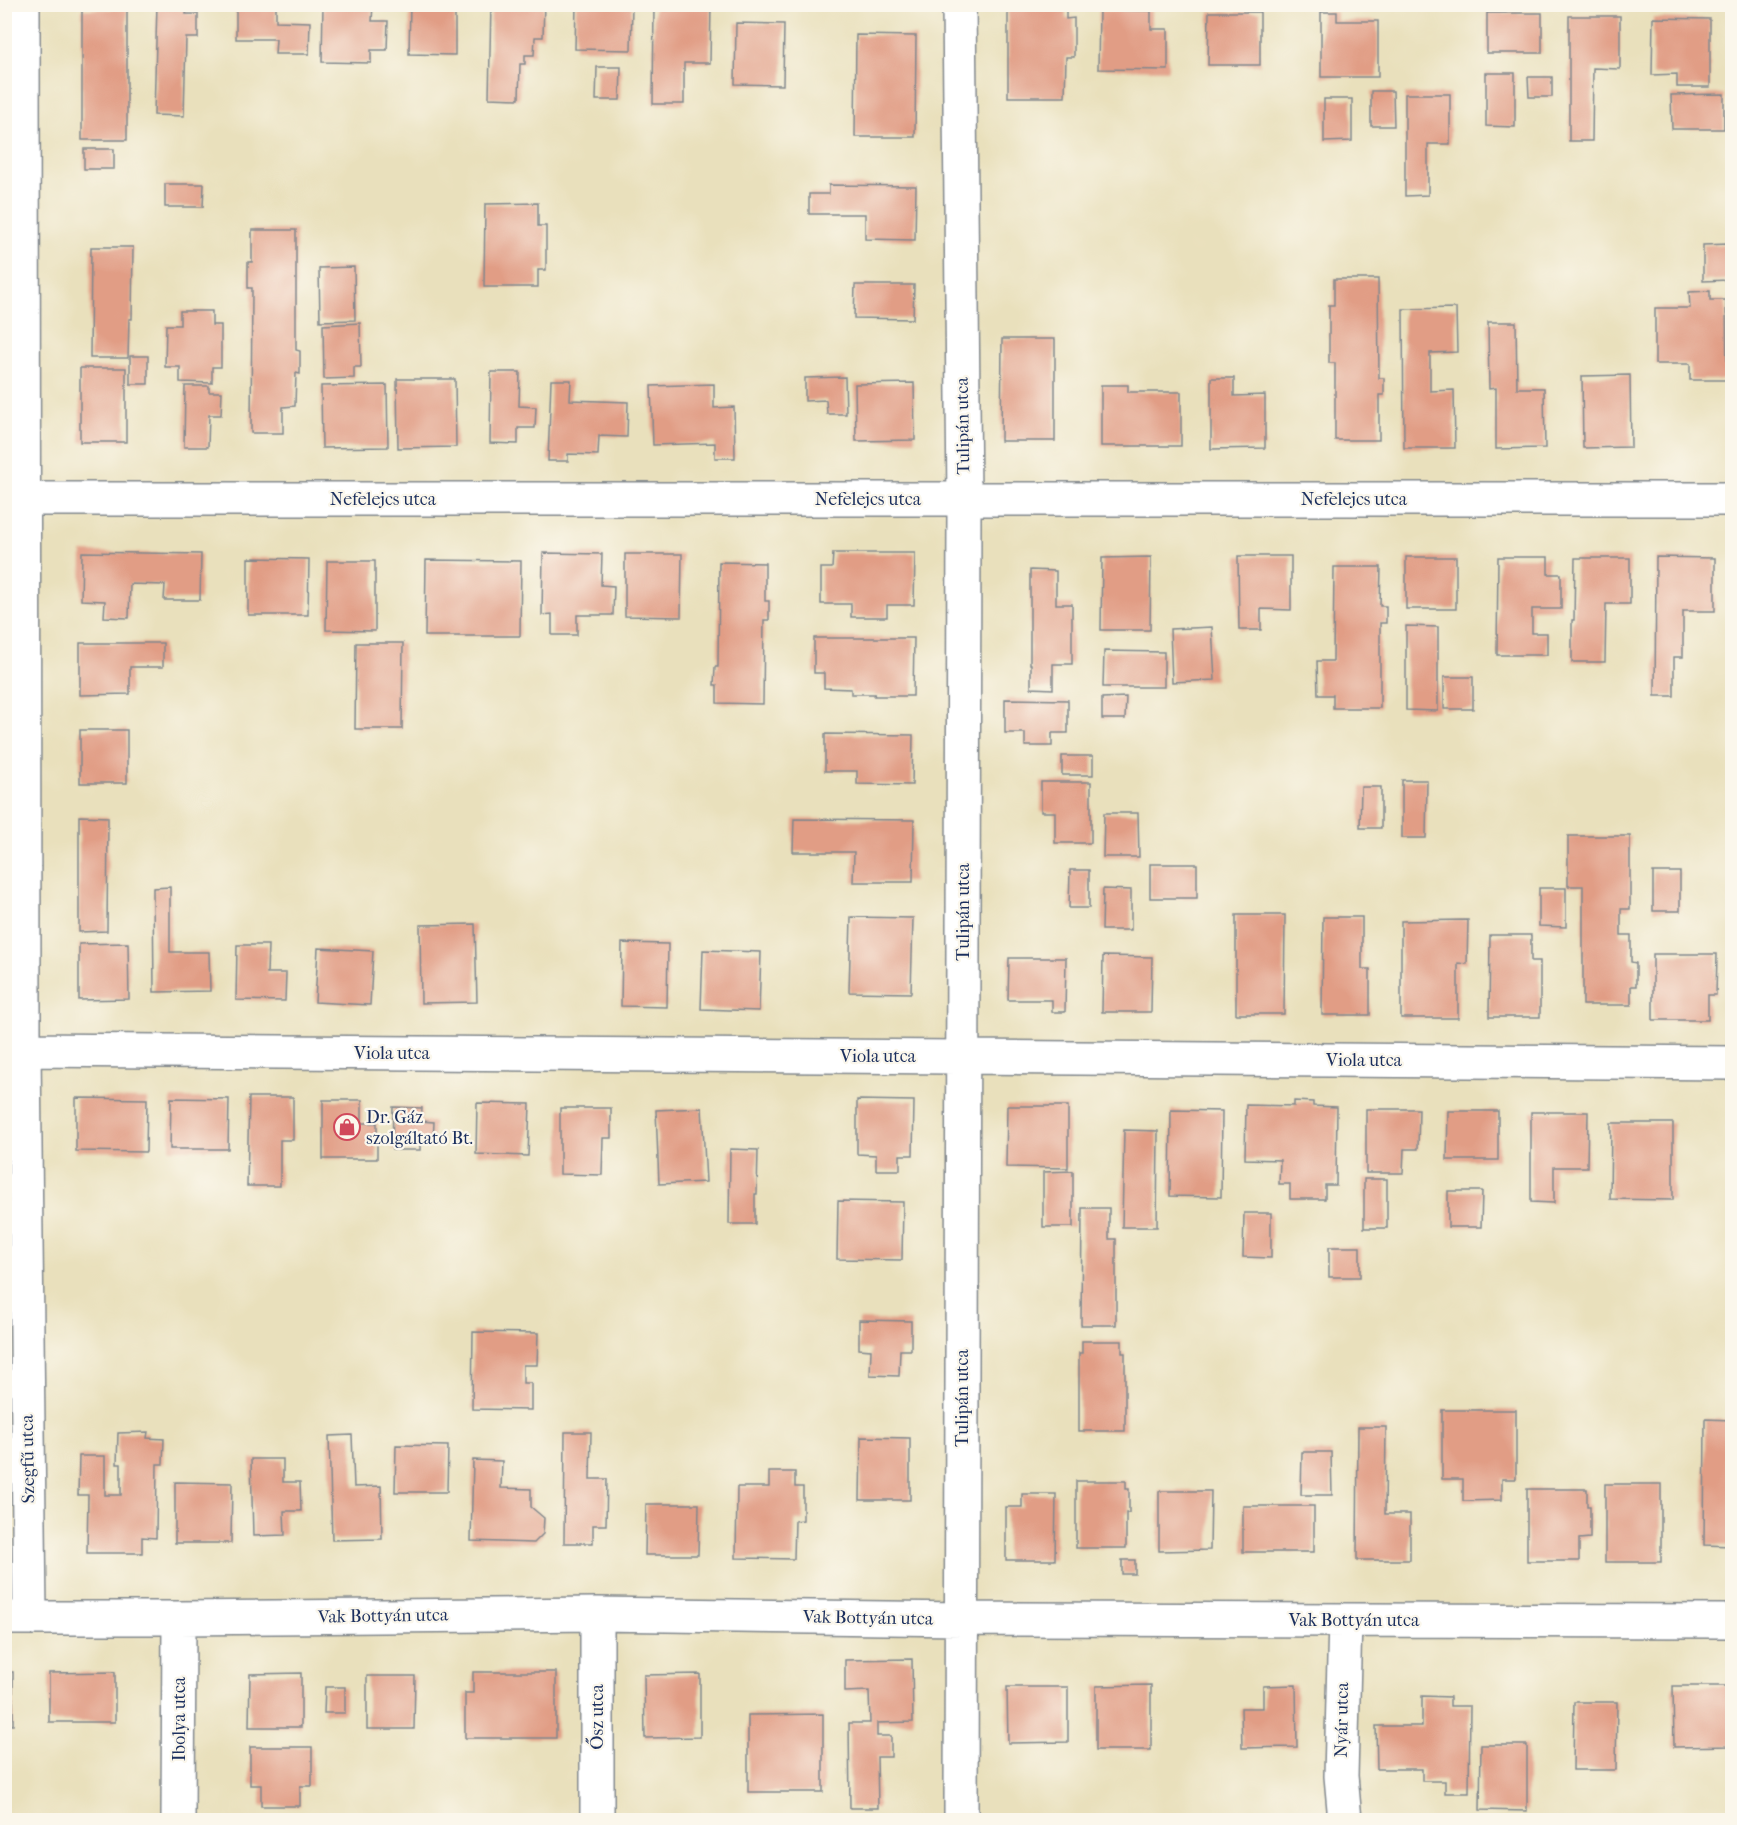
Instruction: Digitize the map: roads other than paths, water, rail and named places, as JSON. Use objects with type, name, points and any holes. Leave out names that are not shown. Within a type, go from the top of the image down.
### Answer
[{"type":"street","name":"Szegfű utca","points":[[17,1618],[24,1050],[14,500],[23,4]]},
{"type":"street","name":"Tulipán utca","points":[[959,4],[964,499],[960,1821]]},
{"type":"street","name":"Nefelejcs utca","points":[[14,500],[1732,499]]},
{"type":"street","name":"Viola utca","points":[[24,1050],[1732,1063]]},
{"type":"street","name":"Vak Bottyán utca","points":[[17,1618],[597,1614],[962,1619],[1732,1621]]},
{"type":"street","name":"Ősz utca","points":[[597,1614],[597,1821]]},
{"type":"street","name":"Ibolya utca","points":[[178,1821],[179,1618]]},
{"type":"street","name":"Nyár utca","points":[[1345,1620],[1341,1776],[1345,1821]]},
{"type":"place","name":"Dr. Gáz szolgáltató Bt.","points":[[347,1127]]}]
